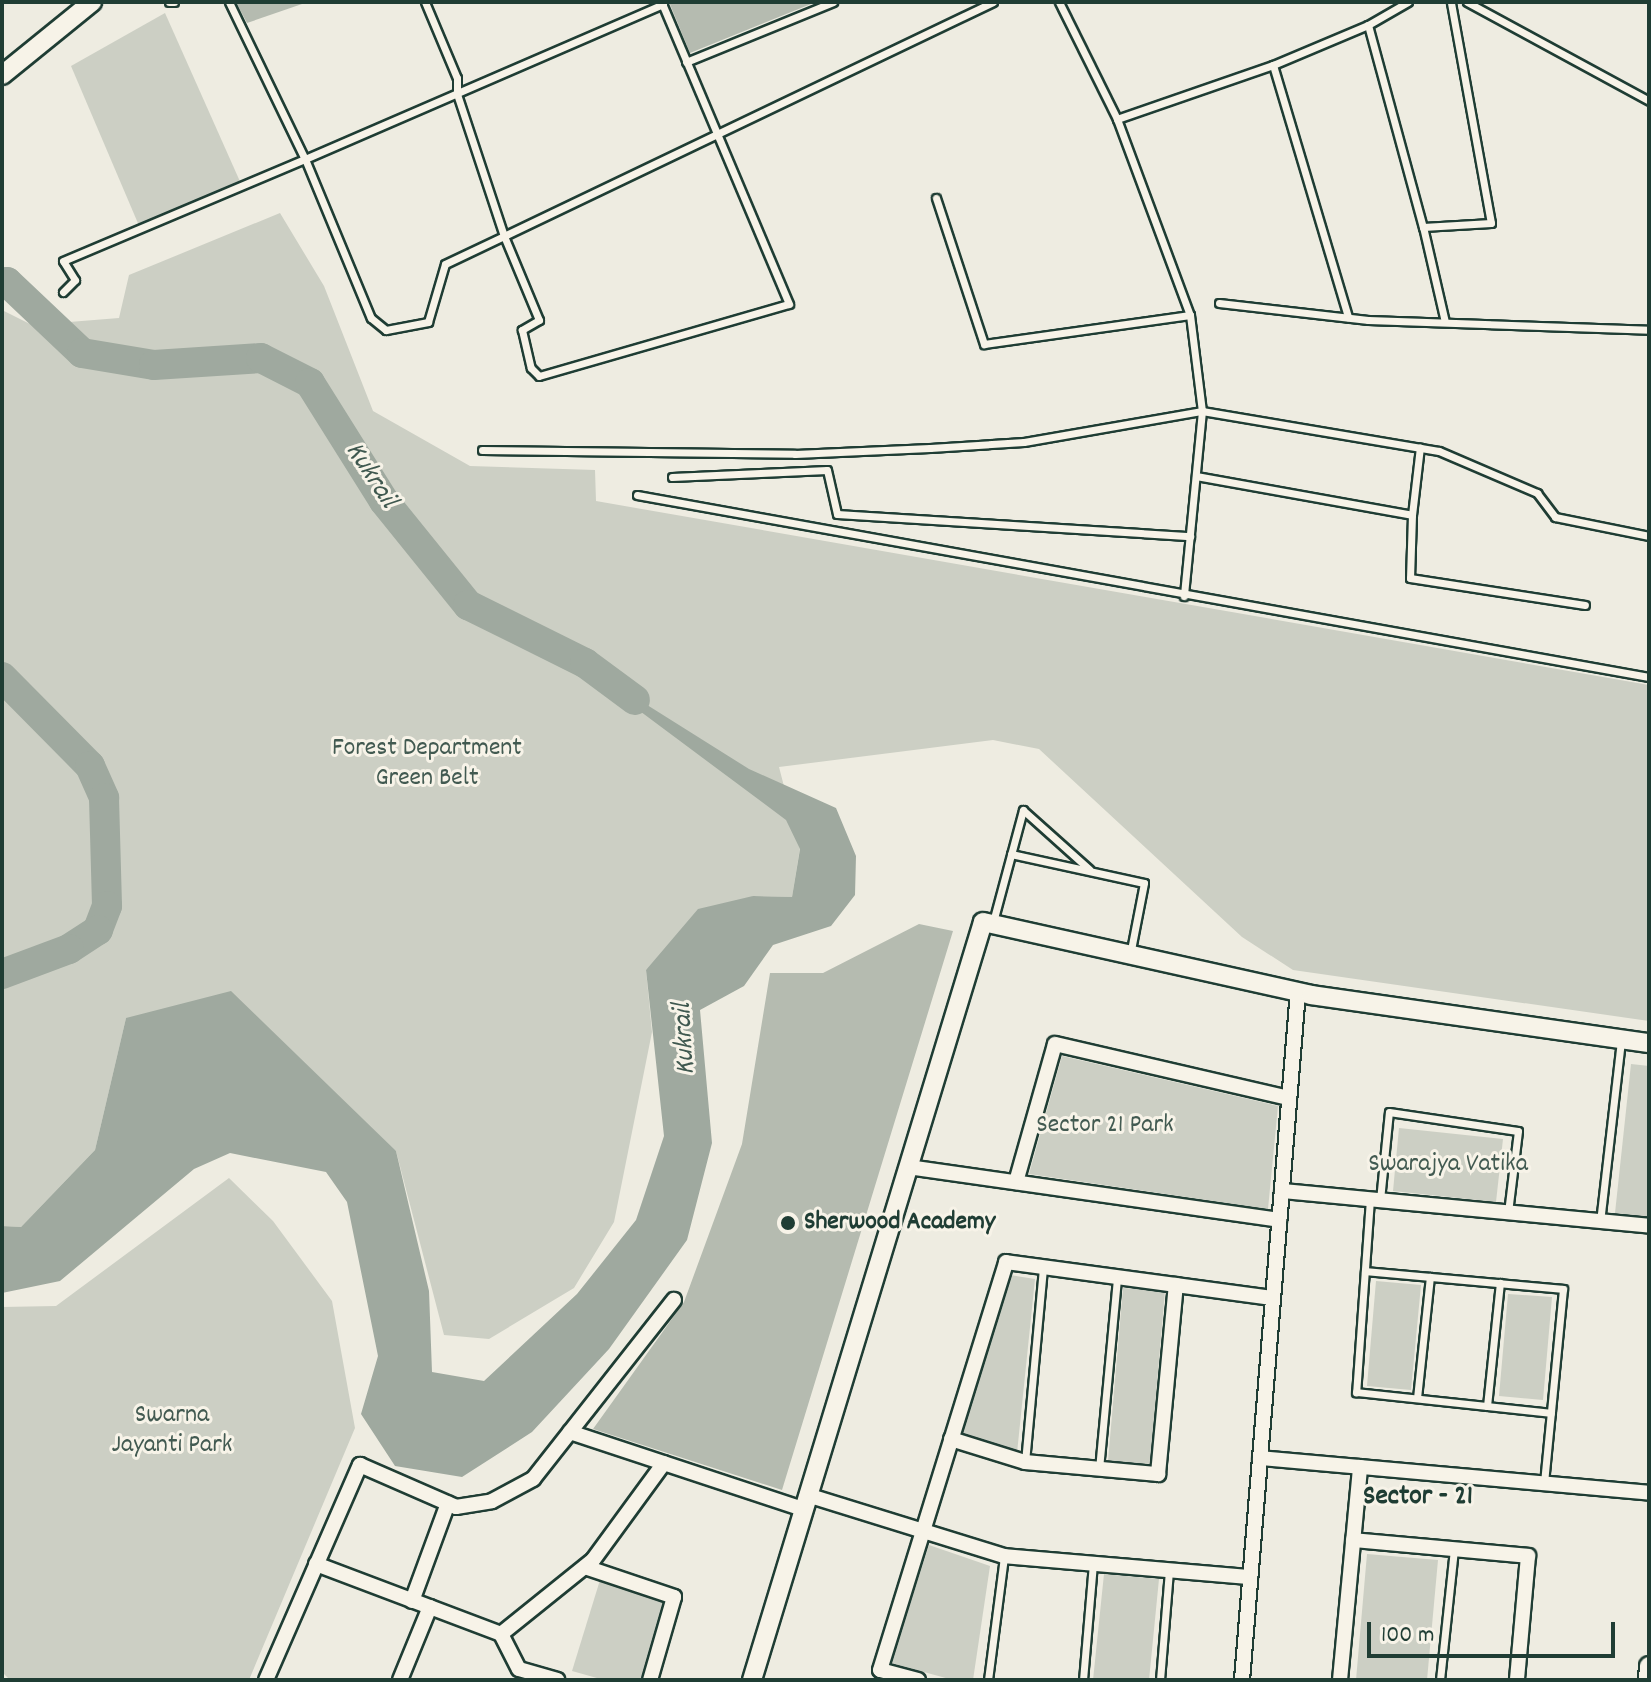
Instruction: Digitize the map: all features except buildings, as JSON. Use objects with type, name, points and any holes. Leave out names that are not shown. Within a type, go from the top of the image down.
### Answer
[{"type":"street","points":[[2,75],[92,2]]},
{"type":"street","points":[[752,1680],[983,922],[1298,992],[1649,1043]]},
{"type":"street","points":[[1242,1680],[1298,992]]},
{"type":"street","points":[[1016,1182],[1055,1044],[1289,1098]]},
{"type":"street","points":[[908,1167],[1279,1220]]},
{"type":"street","points":[[1282,1191],[1649,1226]]},
{"type":"street","points":[[918,1680],[880,1670],[1006,1262],[1273,1298]]},
{"type":"street","points":[[951,1439],[1025,1462],[1158,1474],[1176,1285]]},
{"type":"street","points":[[266,1680],[360,1465],[456,1507],[492,1501],[533,1479],[674,1300]]},
{"type":"street","points":[[570,1432],[664,1463],[923,1531],[1004,1556],[1250,1577]]},
{"type":"street","points":[[1260,1458],[1649,1493]]},
{"type":"street","points":[[501,1634],[585,1567],[664,1463]]},
{"type":"street","points":[[1340,1680],[1360,1467]]},
{"type":"street","points":[[412,1601],[448,1503]]},
{"type":"street","points":[[1353,1540],[1528,1556],[1517,1680]]},
{"type":"street","points":[[316,1564],[501,1634],[516,1674],[557,1680]]},
{"type":"street","points":[[585,1567],[674,1597],[650,1680]]},
{"type":"street","points":[[400,1680],[430,1607]]},
{"type":"street","points":[[1648,1680],[1649,1666]]},
{"type":"lane","points":[[229,2],[305,159],[371,318],[386,330],[428,322],[445,264],[716,136],[729,124],[993,2]]},
{"type":"lane","points":[[63,292],[75,280],[63,261],[457,94],[663,4],[789,304],[539,376],[531,368],[522,330],[539,320],[504,236],[457,94],[457,78],[425,2]]},
{"type":"lane","points":[[686,62],[833,2]]},
{"type":"lane","points":[[1059,2],[1117,119],[1190,315],[1202,411],[1184,596]]},
{"type":"lane","points":[[1117,119],[1273,65],[1368,25],[1408,2]]},
{"type":"lane","points":[[1423,227],[1491,223],[1451,2]]},
{"type":"lane","points":[[1467,2],[1649,101]]},
{"type":"lane","points":[[1368,25],[1423,227],[1445,322]]},
{"type":"lane","points":[[1273,65],[1348,317]]},
{"type":"lane","points":[[936,198],[984,344],[1190,315]]},
{"type":"lane","points":[[1219,303],[1348,317],[1649,330]]},
{"type":"lane","points":[[482,450],[795,454],[930,448],[1024,442],[1202,411],[1420,447],[1537,493],[1555,517],[1649,536]]},
{"type":"lane","points":[[1420,447],[1412,515],[1410,578],[1585,605]]},
{"type":"lane","points":[[672,477],[827,470],[837,514],[1190,536]]},
{"type":"lane","points":[[1196,476],[1412,515]]},
{"type":"lane","points":[[637,495],[1184,596],[1649,677]]},
{"type":"lane","points":[[993,925],[1023,810],[1090,870]]},
{"type":"lane","points":[[1011,854],[1144,883],[1130,955]]},
{"type":"lane","points":[[1600,1222],[1622,1039]]},
{"type":"lane","points":[[1508,1213],[1518,1131],[1389,1112],[1365,1271],[1356,1392],[1551,1413]]},
{"type":"lane","points":[[1025,1462],[1043,1267]]},
{"type":"lane","points":[[1365,1271],[1563,1289],[1544,1484]]},
{"type":"lane","points":[[1099,1469],[1117,1277]]},
{"type":"lane","points":[[1417,1398],[1430,1277]]},
{"type":"lane","points":[[1487,1406],[1500,1283]]},
{"type":"lane","points":[[1440,1680],[1454,1549]]},
{"type":"lane","points":[[988,1680],[1004,1556]]},
{"type":"lane","points":[[1083,1680],[1093,1564]]},
{"type":"lane","points":[[1160,1680],[1169,1570]]},
{"type":"green space","points":[[165,13],[242,186],[140,228],[71,66]]},
{"type":"green space","name":"Forest Department Green Belt","points":[[280,213],[324,286],[373,411],[470,466],[595,470],[596,501],[1649,685],[1649,1021],[1293,970],[1242,937],[1039,749],[993,740],[779,767],[800,848],[792,897],[753,896],[646,970],[652,1032],[614,1222],[574,1288],[489,1339],[444,1335],[396,1151],[126,1018],[95,1150],[21,1227],[2,1226],[2,310],[32,325],[119,318],[129,275]]},
{"type":"green space","name":"Sector 21 Park","points":[[1062,1056],[1278,1106],[1268,1209],[1029,1174]]},
{"type":"green space","points":[[1631,1064],[1649,1066],[1649,1217],[1615,1213]]},
{"type":"green space","name":"Swarajya Vatika","points":[[1399,1128],[1503,1139],[1496,1202],[1393,1191]]},
{"type":"green space","name":"Swarna Jayanti Park","points":[[229,1178],[273,1221],[332,1301],[355,1428],[249,1680],[10,1680],[2,1672],[2,1307],[56,1306]]},
{"type":"green space","points":[[1010,1275],[1035,1279],[1017,1453],[962,1435]]},
{"type":"green space","points":[[1376,1281],[1421,1285],[1411,1390],[1367,1386]]},
{"type":"green space","points":[[1123,1288],[1165,1291],[1150,1464],[1108,1461]]},
{"type":"green space","points":[[1508,1294],[1552,1297],[1543,1400],[1499,1396]]},
{"type":"green space","points":[[929,1545],[990,1566],[973,1680],[953,1680],[891,1663]]},
{"type":"green space","points":[[1367,1554],[1438,1560],[1427,1680],[1356,1680]]},
{"type":"green space","points":[[1104,1574],[1159,1579],[1149,1680],[1093,1680]]},
{"type":"green space","points":[[600,1580],[667,1601],[643,1680],[604,1680],[572,1671]]},
{"type":"water","points":[[601,676],[749,769],[836,808],[856,856],[855,895],[831,926],[773,945],[744,986],[700,1010],[712,1143],[687,1240],[609,1349],[532,1432],[462,1477],[395,1466],[361,1414],[378,1356],[347,1202],[326,1172],[230,1153],[194,1169],[60,1281],[2,1293],[2,1226],[21,1227],[95,1150],[126,1018],[231,991],[396,1151],[429,1291],[432,1372],[484,1381],[577,1294],[636,1220],[664,1136],[646,970],[698,909],[753,896],[792,897],[800,849],[786,820],[617,694]]},
{"type":"waterway","name":"Kukrail","points":[[2,283],[7,282],[82,353],[154,365],[261,358],[310,383],[384,501],[468,605],[585,663],[635,700]]},
{"type":"waterway","points":[[2,677],[90,766],[104,798],[107,906],[98,930],[69,949],[2,974]]},
{"type":"place","name":"Sherwood Academy","points":[[788,1223]]},
{"type":"district","name":"Sector - 21","points":[[1418,1498]]}]
